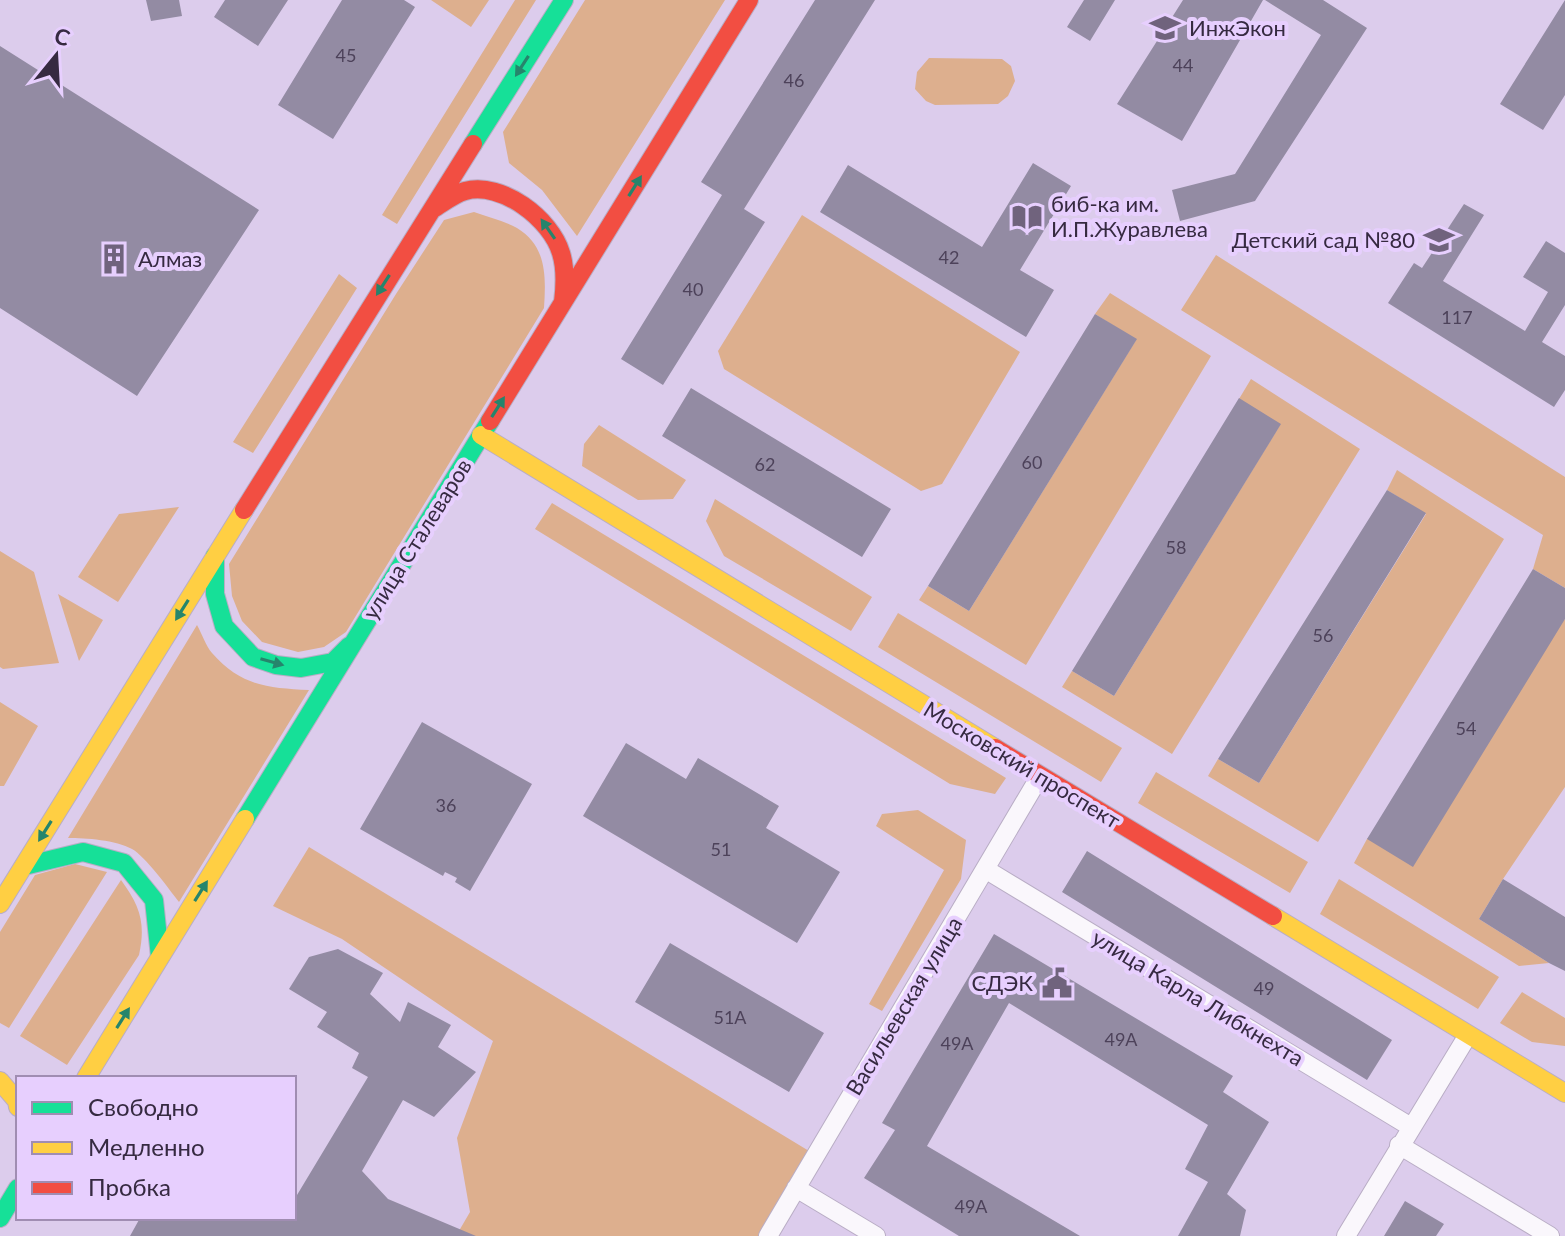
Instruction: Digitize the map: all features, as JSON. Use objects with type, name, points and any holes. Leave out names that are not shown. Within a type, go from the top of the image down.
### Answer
[{"type":"main road","points":[[0,904],[564,0]]},
{"type":"main road","name":"улица Сталеваров","points":[[87,1076],[749,0]]},
{"type":"main road","points":[[432,210],[465,191],[496,191],[529,209],[551,231],[559,247],[566,279],[563,303]]},
{"type":"main road","name":"Московский проспект","points":[[481,435],[1565,1093]]},
{"type":"main road","points":[[215,555],[215,594],[224,626],[253,657],[276,665],[301,668],[333,662],[356,639]]},
{"type":"main road","points":[[24,866],[83,852],[124,863],[154,900],[160,957]]},
{"type":"main road","points":[[0,1081],[16,1100]]},
{"type":"main road","points":[[0,1218],[16,1191]]},
{"type":"street","name":"Васильевская улица","points":[[768,1236],[1040,776]]},
{"type":"street","name":"улица Карла Либкнехта","points":[[985,869],[1411,1127]]},
{"type":"street","points":[[1346,1236],[1468,1035]]},
{"type":"street","points":[[1399,1145],[1550,1236]]},
{"type":"street","points":[[796,1188],[876,1236]]},
{"type":"shaded area","points":[[431,0],[489,0],[471,27]]},
{"type":"shaded area","points":[[515,0],[536,0],[397,224],[382,215]]},
{"type":"shaded area","points":[[585,0],[725,0],[577,236],[542,190],[509,163],[503,132]]},
{"type":"shaded area","points":[[929,58],[1002,59],[1011,66],[1015,81],[1008,96],[998,104],[935,105],[926,101],[915,89],[917,72]]},
{"type":"shaded area","points":[[474,212],[517,228],[534,244],[544,274],[544,308],[346,632],[324,647],[298,652],[262,642],[242,621],[232,596],[229,564],[444,220]]},
{"type":"shaded area","points":[[802,215],[1020,352],[942,484],[921,491],[724,369],[718,351]]},
{"type":"shaded area","points":[[1216,255],[1565,477],[1565,588],[1533,569],[1543,535],[1181,310]]},
{"type":"shaded area","points":[[339,274],[357,288],[253,453],[233,442]]},
{"type":"shaded area","points":[[1110,293],[1211,356],[1026,665],[919,600],[928,586],[969,611],[1136,340],[1095,314]]},
{"type":"shaded area","points":[[1251,379],[1360,449],[1172,754],[1062,687],[1072,671],[1114,696],[1280,425],[1239,399]]},
{"type":"shaded area","points":[[599,425],[686,480],[673,499],[638,500],[582,466],[584,444]]},
{"type":"shaded area","points":[[1397,470],[1504,539],[1318,842],[1208,776],[1218,759],[1259,783],[1426,514],[1387,490]]},
{"type":"shaded area","points":[[715,499],[872,597],[851,631],[724,556],[706,521]]},
{"type":"shaded area","points":[[552,503],[1006,778],[995,794],[950,784],[535,529]]},
{"type":"shaded area","points":[[179,507],[118,602],[78,577],[119,514]]},
{"type":"shaded area","points":[[0,551],[34,572],[59,663],[0,667]]},
{"type":"shaded area","points":[[58,594],[103,620],[79,661]]},
{"type":"shaded area","points":[[898,613],[1122,748],[1101,782],[878,647]]},
{"type":"shaded area","points":[[1565,619],[1565,787],[1479,919],[1549,963],[1519,966],[1354,863],[1367,839]]},
{"type":"shaded area","points":[[197,625],[212,653],[245,679],[268,686],[309,690],[179,902],[150,865],[132,849],[92,839],[68,838]]},
{"type":"shaded area","points":[[0,702],[38,726],[4,786],[0,786]]},
{"type":"shaded area","points":[[1156,772],[1308,862],[1290,893],[1138,803]]},
{"type":"shaded area","points":[[918,810],[966,840],[961,879],[882,1011],[869,1004],[944,870],[876,826],[882,814]]},
{"type":"shaded area","points":[[309,847],[809,1151],[759,1236],[456,1236],[470,1212],[457,1138],[493,1041],[342,939],[273,906]]},
{"type":"shaded area","points":[[75,864],[107,872],[9,1028],[0,1023],[0,932],[35,875]]},
{"type":"shaded area","points":[[1339,879],[1499,977],[1478,1009],[1320,914]]},
{"type":"shaded area","points":[[121,880],[140,915],[142,933],[139,955],[67,1065],[20,1036]]},
{"type":"shaded area","points":[[1522,992],[1565,1018],[1565,1046],[1532,1042],[1500,1023]]},
{"type":"building","points":[[146,0],[179,0],[182,16],[151,21]]},
{"type":"building","points":[[225,0],[288,0],[258,46],[214,17]]},
{"type":"building","points":[[342,0],[404,0],[415,7],[333,139],[278,105]]},
{"type":"building","points":[[815,0],[875,0],[744,209],[765,222],[663,385],[621,359],[722,195],[701,182]]},
{"type":"building","points":[[1084,0],[1115,0],[1090,41],[1067,27]]},
{"type":"building","points":[[1183,0],[1263,0],[1182,141],[1117,104]]},
{"type":"building","points":[[1265,0],[1323,0],[1367,28],[1255,201],[1180,221],[1172,190],[1235,174],[1321,35]]},
{"type":"building","points":[[1565,0],[1565,95],[1543,130],[1500,104]]},
{"type":"building","name":"Алмаз","points":[[0,46],[259,210],[137,396],[0,308]]},
{"type":"building","points":[[1033,163],[1071,186],[1020,270],[1054,290],[1026,337],[820,212],[848,165],[982,247]]},
{"type":"building","points":[[1464,204],[1484,215],[1443,281],[1525,331],[1548,292],[1523,277],[1546,241],[1565,253],[1565,305],[1542,342],[1565,356],[1565,390],[1554,407],[1388,303],[1414,263],[1422,268]]},
{"type":"building","points":[[1095,314],[1137,339],[969,611],[928,586]]},
{"type":"building","points":[[691,388],[891,509],[862,557],[662,436]]},
{"type":"building","points":[[1239,398],[1281,424],[1114,696],[1072,671]]},
{"type":"building","points":[[1387,490],[1426,513],[1259,783],[1218,759]]},
{"type":"building","points":[[1533,569],[1565,588],[1565,619],[1413,867],[1367,839]]},
{"type":"building","points":[[422,722],[532,784],[470,891],[455,882],[457,878],[445,872],[443,876],[360,829]]},
{"type":"building","points":[[626,743],[686,779],[698,758],[779,806],[766,828],[840,872],[797,943],[583,816]]},
{"type":"building","points":[[1087,851],[1392,1040],[1367,1080],[1062,892]]},
{"type":"building","points":[[1503,879],[1565,917],[1565,971],[1479,919]]},
{"type":"building","points":[[994,934],[1233,1076],[1223,1092],[1269,1122],[1227,1194],[1246,1210],[1240,1236],[1178,1236],[1208,1182],[1185,1169],[1208,1125],[1009,1003],[927,1146],[1080,1236],[959,1236],[864,1178],[895,1130],[882,1123]]},
{"type":"building","points":[[670,943],[824,1033],[789,1092],[635,1002]]},
{"type":"building","points":[[338,949],[383,973],[370,994],[400,1022],[408,1002],[451,1025],[438,1047],[476,1072],[434,1117],[403,1100],[362,1171],[388,1199],[476,1236],[130,1236],[139,1220],[296,1220],[296,1197],[368,1077],[352,1068],[359,1053],[317,1027],[327,1012],[289,989],[309,957]]},
{"type":"building","points":[[1405,1201],[1444,1224],[1436,1236],[1384,1236]]},
{"type":"traffic: fast","points":[[473,144],[564,0]]},
{"type":"traffic: fast","points":[[245,819],[490,421]]},
{"type":"traffic: fast","points":[[215,556],[215,594],[224,626],[253,657],[276,665],[301,668],[333,662],[349,646]]},
{"type":"traffic: fast","points":[[24,866],[83,852],[124,863],[154,900],[160,957]]},
{"type":"traffic: fast","points":[[0,1218],[16,1191]]},
{"type":"traffic: slow","points":[[481,435],[995,748]]},
{"type":"traffic: slow","points":[[0,904],[244,510]]},
{"type":"traffic: slow","points":[[87,1076],[245,819]]},
{"type":"traffic: slow","points":[[1273,916],[1565,1093]]},
{"type":"traffic: slow","points":[[0,1081],[16,1100]]},
{"type":"traffic: jam","points":[[490,421],[749,0]]},
{"type":"traffic: jam","points":[[244,510],[473,144]]},
{"type":"traffic: jam","points":[[433,209],[461,192],[479,189],[509,197],[523,206],[556,240],[564,265],[563,302]]},
{"type":"traffic: jam","points":[[995,748],[1273,916]]},
{"type":"place","name":"ИнжЭкон","points":[[1165,28]]},
{"type":"place","name":"биб-ка им. И.П.Журавлева","points":[[1027,217]]},
{"type":"place","name":"Детский сад №80","points":[[1439,240]]},
{"type":"place","name":"Алмаз","points":[[114,259]]},
{"type":"place","name":"СДЭК","points":[[1057,983]]}]
